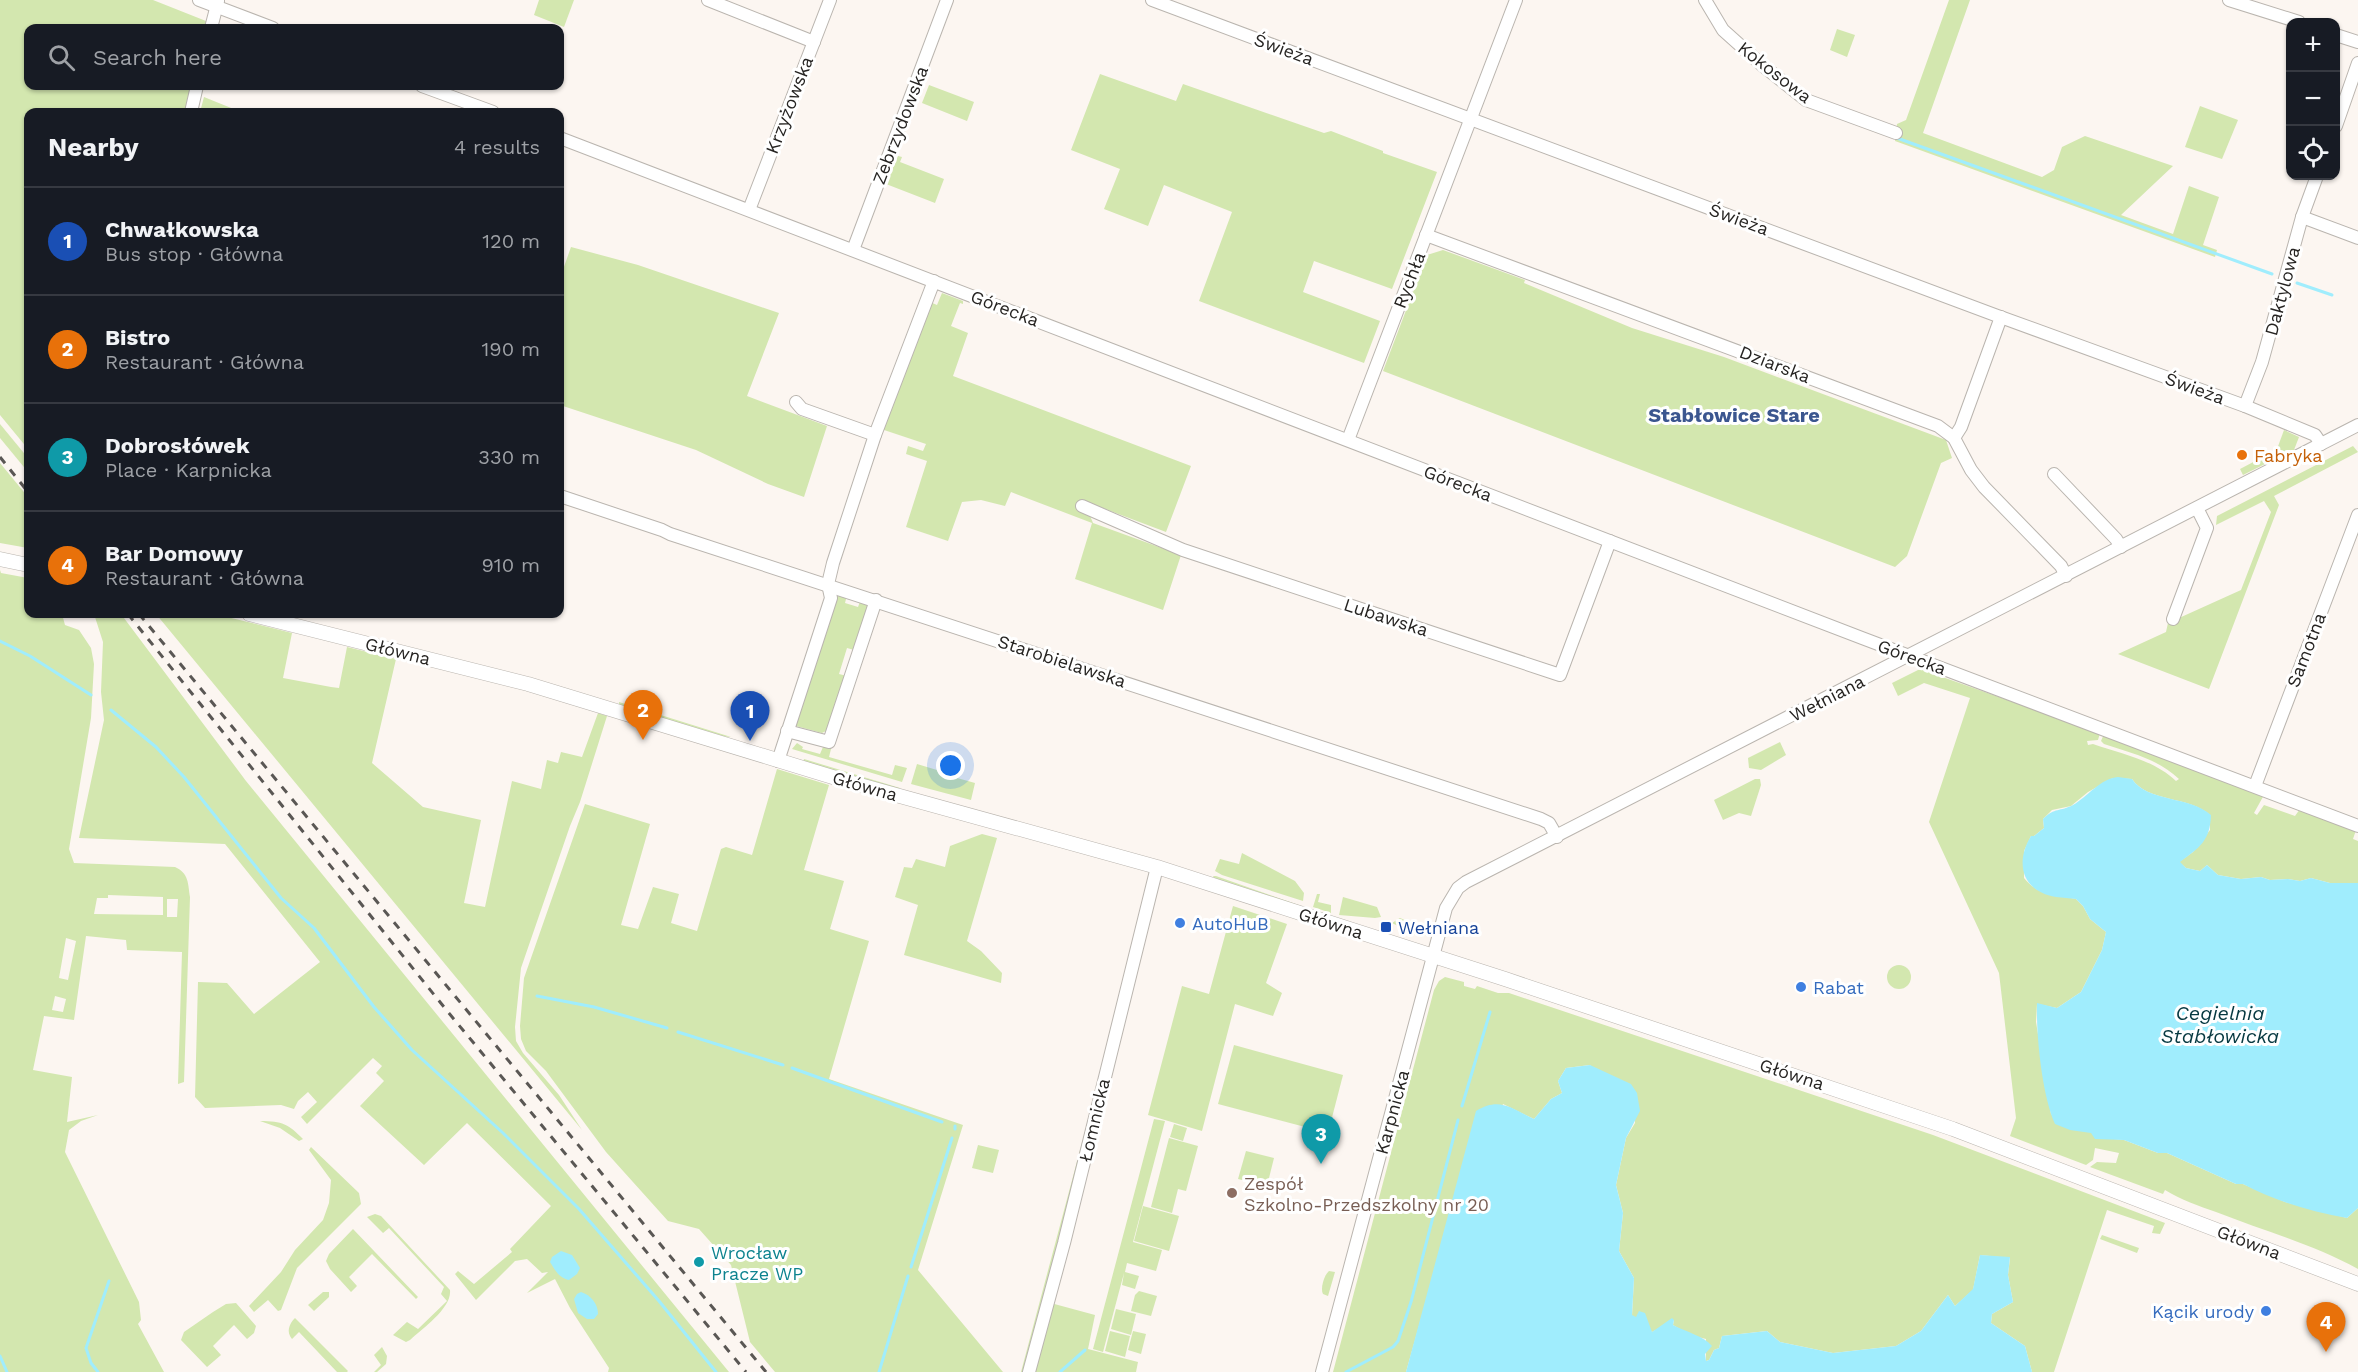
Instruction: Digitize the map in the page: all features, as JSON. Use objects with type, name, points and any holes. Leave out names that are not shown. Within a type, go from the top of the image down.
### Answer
[{"type":"street","points":[[199,0],[218,3],[264,24]]},
{"type":"street","points":[[708,0],[814,42]]},
{"type":"street","name":"Krzyżowska","points":[[749,210],[830,0]]},
{"type":"street","name":"Zebrzydowska","points":[[853,250],[947,0]]},
{"type":"street","name":"Świeża","points":[[1152,0],[2245,406],[2315,435],[2321,444]]},
{"type":"street","name":"Rychła","points":[[1348,440],[1516,0]]},
{"type":"street","name":"Kokosowa","points":[[1705,0],[1723,30],[1798,94],[1824,107],[1896,133]]},
{"type":"street","points":[[2229,0],[2286,18]]},
{"type":"street","points":[[212,24],[218,3]]},
{"type":"street","points":[[2340,36],[2358,42]]},
{"type":"street","points":[[2340,115],[2358,63]]},
{"type":"street","points":[[192,108],[196,90]]},
{"type":"street","points":[[433,90],[482,108]]},
{"type":"street","name":"Górecka","points":[[564,140],[2358,826]]},
{"type":"street","name":"Daktylowa","points":[[2245,406],[2262,362],[2302,217],[2316,180]]},
{"type":"street","points":[[2302,217],[2358,238]]},
{"type":"street","name":"Dziarska","points":[[1426,235],[1938,426],[1954,438]]},
{"type":"street","points":[[778,761],[831,598],[828,584],[832,563],[875,435],[934,281]]},
{"type":"street","points":[[2001,317],[1961,427],[1954,438],[1971,470],[1984,487],[2061,566],[2066,576]]},
{"type":"street","points":[[796,402],[802,409],[875,435]]},
{"type":"street","name":"Wełniana","points":[[1434,957],[1446,908],[1458,888],[1466,882],[2358,425]]},
{"type":"street","points":[[2054,474],[2121,547]]},
{"type":"street","name":"Starobielawska","points":[[564,497],[1541,819],[1550,823],[1557,837]]},
{"type":"street","name":"Lubawska","points":[[1082,506],[1183,550],[1560,675],[1610,541]]},
{"type":"street","points":[[2173,619],[2207,528],[2197,508]]},
{"type":"street","name":"Samotna","points":[[2255,786],[2358,514]]},
{"type":"street","points":[[0,559],[24,564]]},
{"type":"street","points":[[788,731],[829,742],[876,600]]},
{"type":"street","name":"Główna","points":[[265,618],[519,682],[778,761],[1157,867],[1953,1129],[2358,1284]]},
{"type":"street","name":"Łomnicka","points":[[1029,1372],[1067,1232],[1157,867]]},
{"type":"street","name":"Karpnicka","points":[[1322,1372],[1434,957]]},
{"type":"green space","points":[[0,0],[153,0],[206,21],[205,24],[24,24],[24,90],[190,90],[186,108],[24,108],[24,444],[0,415]]},
{"type":"green space","points":[[539,0],[574,0],[564,27],[564,24],[556,24],[534,15]]},
{"type":"green space","points":[[1949,0],[1970,0],[1923,133],[2042,177],[2054,170],[2062,147],[2085,136],[2173,166],[2121,215],[2173,234],[2189,186],[2219,197],[2203,245],[2217,250],[2215,257],[1895,141],[1897,124],[1906,120]]},
{"type":"green space","points":[[1837,29],[1855,35],[1847,57],[1830,50]]},
{"type":"green space","points":[[1100,74],[1176,101],[1183,84],[1324,133],[1331,131],[1437,172],[1392,289],[1314,261],[1303,292],[1380,321],[1364,363],[1199,301],[1232,212],[1164,185],[1148,226],[1104,209],[1120,169],[1071,150]]},
{"type":"green space","points":[[929,85],[974,102],[967,121],[922,103]]},
{"type":"green space","points":[[204,97],[231,108],[201,108]]},
{"type":"green space","points":[[2200,106],[2238,120],[2222,159],[2185,147]]},
{"type":"green space","points":[[898,156],[902,157],[900,162],[944,179],[935,203],[886,184]]},
{"type":"green space","points":[[571,247],[638,265],[779,313],[747,396],[827,426],[804,497],[768,484],[696,450],[564,406],[564,267]]},
{"type":"green space","points":[[1443,250],[1525,280],[1524,283],[1632,328],[1724,357],[1946,440],[1952,458],[1941,463],[1907,556],[1895,567],[1383,371],[1427,255]]},
{"type":"green space","points":[[942,293],[963,301],[963,304],[960,303],[951,326],[968,333],[953,376],[1191,466],[1166,532],[1084,501],[1093,523],[1181,555],[1163,610],[1075,579],[1092,523],[1011,492],[1005,506],[981,500],[962,502],[948,541],[906,527],[927,461],[906,454],[908,446],[923,451],[926,444],[881,429],[930,302],[937,305]]},
{"type":"green space","points":[[0,424],[24,453],[24,467],[0,438]]},
{"type":"green space","points":[[2284,430],[2299,437],[2294,450],[2273,460]]},
{"type":"green space","points":[[2353,446],[2358,452],[2274,496],[2279,505],[2209,689],[2118,654],[2166,632],[2168,623],[2241,590],[2271,512],[2264,501],[2216,525],[2217,516]]},
{"type":"green space","points":[[2259,459],[2265,464],[2243,475],[2240,469]]},
{"type":"green space","points":[[0,463],[24,492],[24,547],[0,543]]},
{"type":"green space","points":[[0,570],[1,573],[24,577],[24,618],[63,618],[65,625],[79,630],[91,648],[94,664],[91,718],[69,849],[74,863],[175,867],[183,872],[188,883],[190,897],[184,1082],[178,1084],[182,952],[127,950],[126,940],[86,936],[74,1020],[44,1016],[33,1070],[72,1077],[67,1122],[98,1115],[81,1121],[69,1130],[65,1152],[139,1302],[141,1320],[138,1324],[164,1372],[0,1372]],"holes":[[[108,895],[163,897],[163,915],[94,914],[97,898],[108,898]],[[167,899],[178,899],[177,917],[167,917]],[[66,938],[76,941],[68,980],[59,978]],[[55,996],[66,999],[63,1012],[52,1010]]]},
{"type":"green space","points":[[838,593],[847,595],[845,603],[858,607],[861,599],[867,601],[869,607],[854,650],[847,648],[839,674],[847,676],[828,730],[822,733],[796,726],[795,722]]},
{"type":"green space","points":[[95,618],[124,618],[246,781],[729,1372],[608,1372],[609,1368],[570,1308],[555,1279],[527,1293],[548,1272],[542,1273],[527,1259],[515,1261],[476,1300],[455,1274],[458,1271],[474,1284],[512,1252],[510,1249],[551,1206],[467,1123],[424,1165],[360,1106],[384,1081],[376,1073],[382,1066],[373,1058],[307,1124],[301,1117],[317,1102],[308,1092],[298,1101],[294,1109],[281,1105],[205,1108],[195,1097],[198,982],[227,983],[254,1014],[320,962],[225,844],[79,838],[104,720],[101,692],[103,642]]},
{"type":"green space","points":[[159,618],[231,618],[292,633],[283,678],[331,687],[339,688],[347,647],[396,659],[372,763],[423,807],[481,820],[464,903],[485,907],[512,781],[541,789],[547,760],[558,763],[561,752],[582,757],[598,713],[607,716],[580,802],[521,968],[515,1027],[516,1041],[523,1053],[559,1095],[582,1130]]},
{"type":"green space","points":[[1920,669],[2100,733],[2098,740],[2087,741],[2088,745],[2093,744],[2148,763],[2176,781],[2179,779],[2162,766],[2104,744],[2101,741],[2104,734],[2264,795],[2254,813],[2257,815],[2264,805],[2295,816],[2300,809],[2356,830],[2353,839],[2358,841],[2358,883],[2330,883],[2311,878],[2300,881],[2270,880],[2261,877],[2241,879],[2218,875],[2207,865],[2200,871],[2186,868],[2179,862],[2193,852],[2210,830],[2210,815],[2191,805],[2148,792],[2132,779],[2113,778],[2088,792],[2071,806],[2052,810],[2043,819],[2044,828],[2031,836],[2024,851],[2024,878],[2041,892],[2076,899],[2090,919],[2106,932],[2102,950],[2081,992],[2057,1008],[2037,1004],[2036,1022],[2051,1114],[2104,1138],[2124,1140],[2158,1153],[2167,1153],[2236,1184],[2243,1184],[2285,1202],[2347,1218],[2358,1208],[2358,1269],[2306,1245],[2197,1205],[2165,1190],[2163,1194],[2090,1167],[2097,1162],[2116,1163],[2119,1153],[2095,1148],[2093,1160],[2086,1165],[2010,1136],[2016,1118],[1999,973],[1929,822],[1970,698],[1924,683],[1898,696],[1892,683]]},
{"type":"green space","points":[[619,702],[731,737],[717,736],[619,706]]},
{"type":"green space","points":[[1780,742],[1786,755],[1761,770],[1749,768],[1748,758]]},
{"type":"green space","points":[[797,743],[803,747],[802,749],[820,754],[823,747],[831,749],[829,757],[892,775],[895,765],[907,768],[902,782],[792,749]]},
{"type":"green space","points":[[943,754],[948,755],[943,774],[975,783],[971,800],[911,784],[917,764],[937,770]]},
{"type":"green space","points":[[804,759],[900,788],[897,790],[803,763]]},
{"type":"green space","points":[[777,769],[829,785],[804,870],[844,881],[830,929],[869,941],[829,1079],[963,1125],[918,1270],[1003,1372],[775,1372],[750,1342],[731,1265],[699,1229],[668,1221],[606,1152],[546,1071],[526,1051],[521,1039],[524,978],[585,804],[650,824],[621,925],[638,929],[653,887],[679,894],[671,923],[697,931],[721,849],[726,847],[752,855]]},
{"type":"green space","points":[[1755,779],[1760,779],[1761,785],[1751,816],[1739,813],[1723,820],[1714,800]]},
{"type":"green space","points":[[982,834],[997,838],[967,941],[981,951],[1002,973],[1001,983],[904,955],[918,905],[895,897],[904,867],[912,868],[916,859],[945,867],[950,846]]},
{"type":"green space","points":[[1242,853],[1295,881],[1304,893],[1303,901],[1215,871],[1220,859],[1239,864]]},
{"type":"green space","points":[[1213,876],[1216,876],[1330,916],[1215,880]]},
{"type":"green space","points":[[1317,894],[1320,894],[1318,902],[1331,905],[1331,913],[1313,907]]},
{"type":"green space","points":[[1343,897],[1377,907],[1381,917],[1339,915]]},
{"type":"green space","points":[[1233,906],[1287,924],[1266,983],[1282,993],[1273,1016],[1235,1004],[1202,1131],[1148,1115],[1182,986],[1209,994]]},
{"type":"green space","points":[[1400,918],[1431,931],[1420,937],[1392,923]]},
{"type":"green space","points":[[1899,965],[1908,968],[1911,977],[1908,986],[1899,989],[1890,986],[1887,977],[1890,968]]},
{"type":"green space","points":[[1445,977],[1464,982],[1464,986],[1475,989],[1477,986],[1498,993],[1509,993],[1933,1135],[2165,1223],[2160,1234],[2152,1233],[2154,1226],[2107,1210],[2054,1372],[2032,1372],[2025,1346],[1991,1323],[1992,1314],[2013,1302],[2008,1275],[2010,1258],[1980,1255],[1973,1290],[1955,1306],[1948,1295],[1921,1331],[1896,1346],[1833,1353],[1780,1342],[1767,1331],[1722,1336],[1719,1348],[1714,1350],[1709,1360],[1706,1361],[1706,1339],[1690,1335],[1673,1325],[1674,1320],[1652,1332],[1632,1316],[1634,1278],[1619,1251],[1623,1213],[1616,1185],[1626,1138],[1635,1123],[1635,1116],[1590,1065],[1566,1068],[1558,1081],[1562,1093],[1551,1099],[1534,1119],[1503,1104],[1435,1269],[1406,1372],[1333,1372],[1434,990],[1439,981]]},
{"type":"green space","points":[[1112,1030],[1047,1302],[1095,1315],[1088,1349],[1138,1362],[1136,1372],[1021,1372]]},
{"type":"green space","points":[[1234,1045],[1343,1075],[1328,1133],[1218,1104]]},
{"type":"green space","points":[[1154,1119],[1165,1121],[1133,1242],[1162,1250],[1156,1271],[1127,1263],[1125,1272],[1139,1276],[1135,1289],[1122,1285],[1124,1273],[1103,1352],[1093,1349]]},
{"type":"green space","points":[[260,1121],[284,1124],[303,1139],[299,1141],[280,1128]]},
{"type":"green space","points":[[1174,1124],[1187,1128],[1183,1141],[1170,1137]]},
{"type":"green space","points":[[1169,1138],[1198,1146],[1186,1191],[1178,1189],[1172,1213],[1151,1207]]},
{"type":"green space","points":[[978,1145],[999,1150],[993,1173],[972,1168]]},
{"type":"green space","points":[[311,1147],[359,1193],[361,1204],[297,1268],[281,1310],[278,1311],[268,1300],[254,1312],[249,1306],[281,1272],[295,1250],[323,1220],[329,1203],[331,1180],[309,1150]]},
{"type":"green space","points":[[1246,1151],[1274,1158],[1267,1186],[1238,1179]]},
{"type":"green space","points":[[1143,1206],[1179,1216],[1169,1251],[1134,1241]]},
{"type":"green space","points":[[375,1214],[381,1216],[450,1290],[449,1297],[446,1304],[442,1311],[406,1342],[393,1335],[407,1322],[418,1329],[447,1301],[441,1294],[444,1287],[389,1228],[383,1233],[367,1217]]},
{"type":"green space","points":[[353,1229],[418,1297],[416,1299],[372,1254],[349,1277],[357,1286],[351,1292],[330,1269],[326,1261],[329,1254]]},
{"type":"green space","points":[[2102,1235],[2139,1248],[2137,1253],[2100,1239]]},
{"type":"green space","points":[[1329,1271],[1335,1272],[1328,1296],[1323,1294],[1322,1289]]},
{"type":"green space","points":[[1139,1291],[1157,1296],[1151,1316],[1131,1311],[1135,1295]]},
{"type":"green space","points":[[323,1292],[329,1292],[329,1297],[314,1311],[308,1305]]},
{"type":"green space","points":[[236,1303],[256,1326],[254,1333],[247,1339],[234,1325],[213,1346],[221,1355],[207,1367],[181,1340],[184,1332],[226,1304]]},
{"type":"green space","points":[[1116,1309],[1136,1314],[1131,1335],[1111,1329]]},
{"type":"green space","points":[[295,1318],[347,1372],[337,1372],[299,1332],[292,1339],[289,1328]]},
{"type":"green space","points":[[1110,1331],[1130,1336],[1125,1357],[1105,1351]]},
{"type":"green space","points":[[1133,1331],[1146,1334],[1141,1354],[1128,1350]]},
{"type":"green space","points":[[382,1347],[387,1356],[386,1364],[374,1372],[381,1365],[374,1355]]},
{"type":"water","name":"Cegielnia Stabłowicka","points":[[2118,777],[2132,779],[2148,792],[2192,805],[2211,815],[2209,831],[2203,843],[2180,862],[2186,868],[2200,871],[2207,865],[2218,875],[2241,879],[2261,877],[2270,880],[2300,881],[2311,878],[2330,883],[2358,883],[2358,1208],[2347,1218],[2280,1201],[2167,1153],[2158,1153],[2124,1140],[2095,1139],[2091,1133],[2070,1130],[2055,1124],[2050,1112],[2041,1065],[2037,1003],[2057,1008],[2081,992],[2102,950],[2106,932],[2090,919],[2076,899],[2056,897],[2035,889],[2024,874],[2023,856],[2031,836],[2044,828],[2043,819],[2047,815],[2073,805],[2100,784]]},
{"type":"water","points":[[1590,1065],[1631,1084],[1637,1093],[1640,1111],[1626,1138],[1616,1185],[1623,1213],[1619,1251],[1634,1278],[1632,1315],[1636,1317],[1639,1311],[1645,1313],[1652,1332],[1672,1318],[1673,1325],[1700,1337],[1712,1346],[1705,1354],[1706,1361],[1709,1360],[1714,1350],[1719,1348],[1722,1336],[1767,1331],[1780,1342],[1833,1353],[1896,1346],[1921,1331],[1948,1295],[1955,1306],[1973,1289],[1980,1255],[2010,1257],[2008,1275],[2013,1302],[1992,1314],[1991,1323],[2025,1346],[2032,1372],[1406,1372],[1476,1111],[1499,1104],[1534,1119],[1551,1099],[1562,1093],[1558,1081],[1566,1068]]},
{"type":"water","points":[[561,1251],[572,1255],[580,1268],[577,1274],[569,1280],[560,1276],[550,1262],[552,1257]]},
{"type":"water","points":[[581,1292],[588,1295],[595,1303],[598,1314],[594,1319],[587,1319],[578,1313],[574,1299]]},
{"type":"waterway","points":[[1897,138],[2272,274]]},
{"type":"waterway","points":[[2297,283],[2332,295]]},
{"type":"waterway","points":[[0,641],[30,656],[91,695]]},
{"type":"waterway","points":[[111,710],[156,747],[184,777],[281,898],[314,928],[374,1007],[412,1050],[503,1133],[579,1209],[659,1301],[716,1372]]},
{"type":"waterway","points":[[537,996],[594,1007],[667,1028]]},
{"type":"waterway","points":[[1462,1106],[1490,1012]]},
{"type":"waterway","points":[[678,1032],[783,1065]]},
{"type":"waterway","points":[[792,1068],[942,1122]]},
{"type":"waterway","points":[[1346,1372],[1393,1347],[1398,1341],[1411,1302],[1458,1120]]},
{"type":"waterway","points":[[911,1267],[952,1138]]},
{"type":"waterway","points":[[879,1372],[908,1276]]},
{"type":"waterway","points":[[98,1372],[91,1363],[86,1348],[109,1281]]},
{"type":"waterway","points":[[1060,1372],[1085,1350]]},
{"type":"waterway","points":[[0,1356],[7,1372]]},
{"type":"railway","points":[[0,457],[24,487]]},
{"type":"railway","points":[[131,618],[448,1012],[746,1372]]},
{"type":"railway","points":[[142,618],[766,1372]]},
{"type":"place","name":"Fabryka","points":[[2242,455]]},
{"type":"place","name":"Bistro","points":[[643,740]]},
{"type":"place","name":"Chwałkowska","points":[[750,741]]},
{"type":"place","name":"AutoHuB","points":[[1180,923]]},
{"type":"place","name":"Wełniana","points":[[1386,927]]},
{"type":"place","name":"Rabat","points":[[1801,987]]},
{"type":"place","name":"Dobrosłówek","points":[[1321,1164]]},
{"type":"place","name":"Zespół Szkolno-Przedszkolny nr 20","points":[[1232,1193]]},
{"type":"place","name":"Wrocław Pracze WP","points":[[699,1262]]},
{"type":"place","name":"Kącik urody","points":[[2266,1311]]},
{"type":"place","name":"Bar Domowy","points":[[2326,1352]]},
{"type":"district","name":"Stabłowice Stare","points":[[1734,415]]}]
